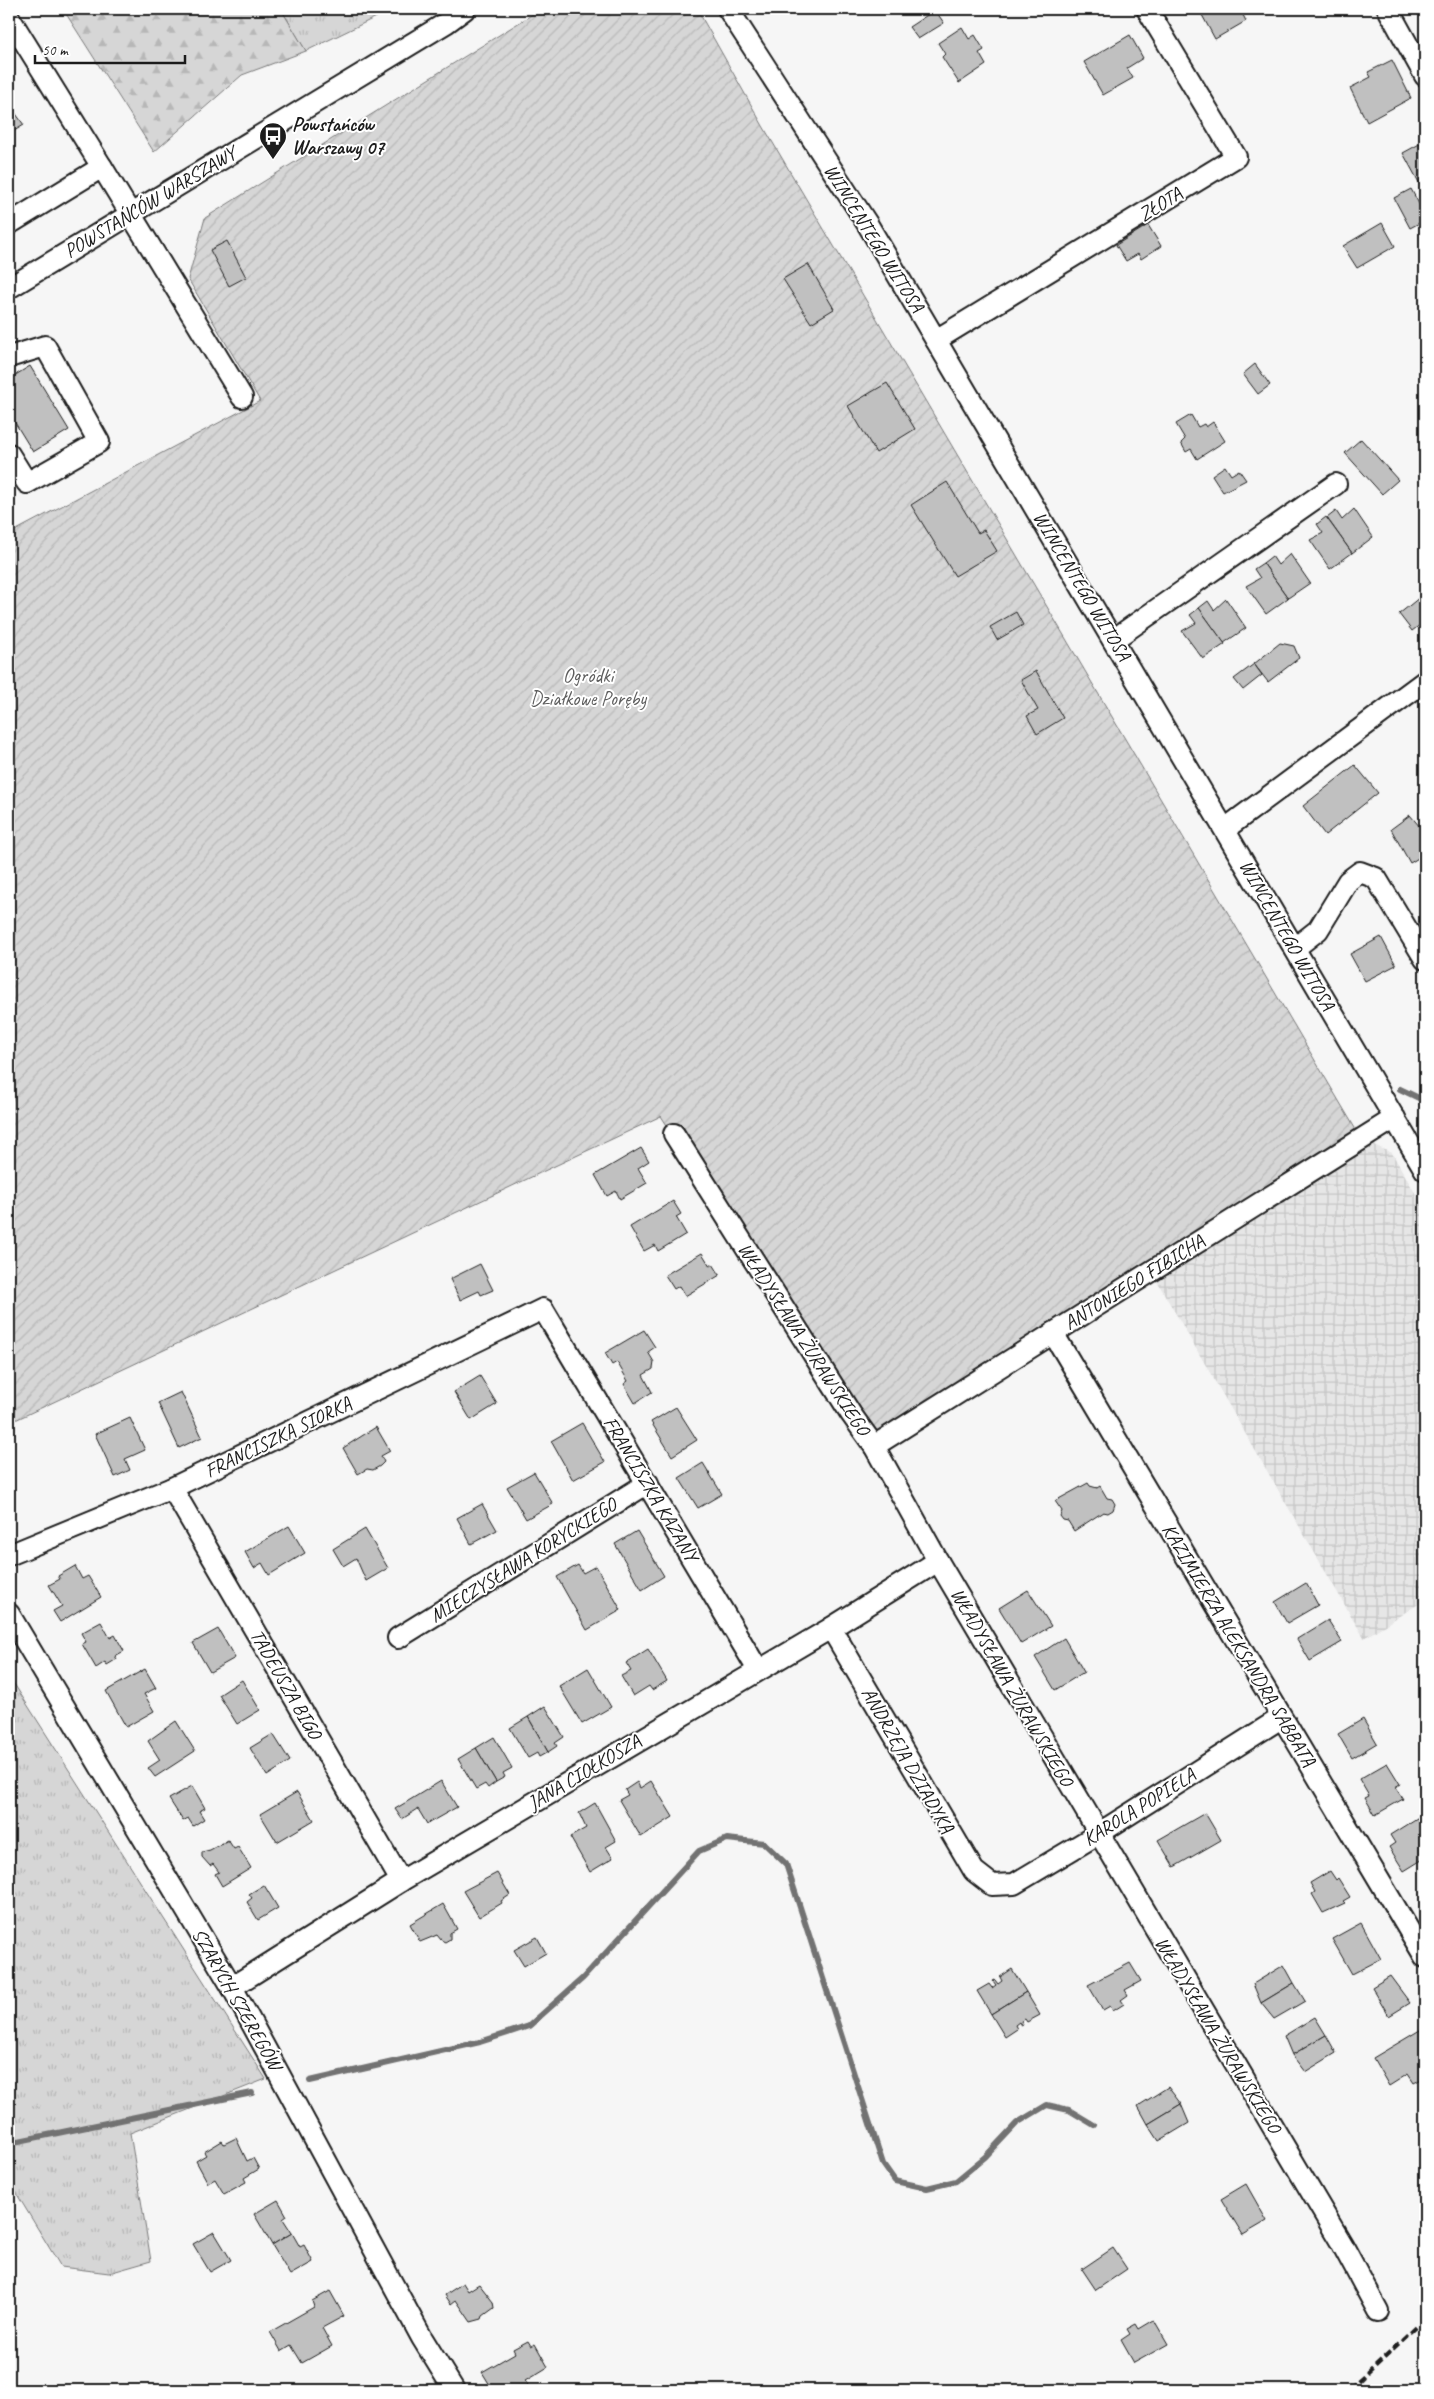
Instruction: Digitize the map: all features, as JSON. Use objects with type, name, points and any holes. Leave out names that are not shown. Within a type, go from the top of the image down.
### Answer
[{"type":"street","name":"POWSTAŃCÓW WARSZAWY","points":[[9,288],[446,23],[464,9]]},
{"type":"street","name":"POWSTAŃCÓW WARSZAWY","points":[[446,23],[480,9]]},
{"type":"street","name":"WINCENTEGO WITOSA","points":[[728,9],[868,225],[1425,1170]]},
{"type":"street","name":"ZŁOTA","points":[[936,340],[1236,157],[1147,9]]},
{"type":"street","points":[[1388,9],[1425,76]]},
{"type":"street","points":[[9,17],[242,397]]},
{"type":"street","points":[[9,224],[102,167]]},
{"type":"street","points":[[9,357],[45,346],[99,442],[27,483],[9,454]]},
{"type":"street","points":[[1113,640],[1336,484]]},
{"type":"street","points":[[1225,828],[1425,681]]},
{"type":"street","points":[[1295,948],[1318,930],[1348,881],[1360,872],[1376,878],[1425,959]]},
{"type":"street","name":"ANTONIEGO FIBICHA","points":[[874,1446],[1395,1118]]},
{"type":"street","name":"WŁADYSŁAWA ŻURAWSKIEGO","points":[[674,1134],[851,1414],[874,1446],[938,1561],[1098,1834],[1342,2244],[1378,2311]]},
{"type":"street","name":"FRANCISZKA KAZANY","points":[[543,1309],[758,1670]]},
{"type":"street","name":"FRANCISZKA SIORKA","points":[[9,1555],[172,1488],[543,1309]]},
{"type":"street","name":"KAZIMIERZA ALEKSANDRA SABBATA","points":[[1053,1333],[1425,1957]]},
{"type":"street","name":"MIECZYSŁAWA KORYCKIEGO","points":[[398,1638],[648,1483]]},
{"type":"street","name":"TADEUSZA BIGO","points":[[172,1488],[401,1880]]},
{"type":"street","name":"JANA CIOŁKOSZA","points":[[232,1987],[401,1880],[830,1628],[938,1561]]},
{"type":"street","name":"SZARYCH SZEREGÓW","points":[[9,1614],[232,1987],[422,2338],[454,2390]]},
{"type":"street","name":"ANDRZEJA DZIADYKA","points":[[830,1628],[974,1871],[992,1886]]},
{"type":"street","name":"KAROLA POPIELA","points":[[992,1886],[1014,1884],[1098,1834],[1282,1718]]},
{"type":"shaded area","points":[[1362,1140],[1392,1153],[1425,1210],[1425,1600],[1364,1638],[1151,1271]]},
{"type":"green space","points":[[63,9],[281,9],[306,51],[242,75],[154,152]]},
{"type":"green space","points":[[281,9],[393,9],[306,51]]},
{"type":"green space","name":"Ogródki Działkowe Poręby","points":[[541,9],[697,9],[763,126],[1362,1140],[874,1446],[661,1116],[9,1423],[9,534],[260,401],[188,279],[205,218]]},
{"type":"green space","points":[[9,1676],[266,2079],[130,2133],[151,2261],[109,2273],[61,2267],[9,2181]]},
{"type":"building","points":[[1212,9],[1240,9],[1246,21],[1215,39],[1202,15]]},
{"type":"building","points":[[935,10],[944,23],[918,39],[909,27]]},
{"type":"building","points":[[962,27],[969,39],[975,35],[984,50],[979,53],[986,65],[959,83],[942,57],[945,54],[938,43]]},
{"type":"building","points":[[1130,35],[1143,58],[1127,68],[1133,78],[1103,95],[1084,62]]},
{"type":"building","points":[[1392,60],[1411,98],[1367,122],[1350,88],[1371,77],[1368,72]]},
{"type":"building","points":[[9,99],[11,107],[24,125],[9,134]]},
{"type":"building","points":[[1425,141],[1425,187],[1422,188],[1403,153]]},
{"type":"building","points":[[1411,189],[1425,215],[1425,220],[1410,228],[1394,198]]},
{"type":"building","points":[[1382,223],[1395,246],[1357,268],[1343,246]]},
{"type":"building","points":[[1148,225],[1161,246],[1141,259],[1138,254],[1126,261],[1116,245]]},
{"type":"building","points":[[227,241],[246,277],[229,286],[210,250]]},
{"type":"building","points":[[808,264],[834,309],[811,323],[783,279]]},
{"type":"building","points":[[1255,364],[1270,385],[1258,394],[1243,374]]},
{"type":"building","points":[[30,366],[69,430],[33,452],[9,413],[9,379]]},
{"type":"building","points":[[887,383],[915,429],[876,453],[848,406]]},
{"type":"building","points":[[1191,415],[1198,427],[1204,424],[1206,427],[1213,422],[1225,441],[1197,459],[1191,449],[1186,452],[1181,443],[1185,439],[1176,424]]},
{"type":"building","points":[[1361,439],[1398,480],[1382,494],[1345,453]]},
{"type":"building","points":[[1225,466],[1231,475],[1239,470],[1246,480],[1223,492],[1212,475]]},
{"type":"building","points":[[947,482],[978,533],[984,530],[997,551],[955,576],[911,505]]},
{"type":"building","points":[[1354,509],[1373,537],[1352,553],[1327,518],[1336,511],[1342,520]]},
{"type":"building","points":[[1326,517],[1352,553],[1330,569],[1310,540],[1323,533],[1317,524]]},
{"type":"building","points":[[1290,554],[1310,583],[1288,598],[1263,563],[1272,556],[1278,565]]},
{"type":"building","points":[[1263,563],[1288,598],[1266,614],[1246,586],[1260,578],[1254,569]]},
{"type":"building","points":[[1425,593],[1425,621],[1412,631],[1399,614]]},
{"type":"building","points":[[1226,599],[1246,628],[1224,643],[1199,608],[1208,601],[1214,610]]},
{"type":"building","points":[[1199,608],[1225,644],[1203,659],[1182,631],[1196,623],[1190,615]]},
{"type":"building","points":[[1016,612],[1023,625],[997,640],[990,627]]},
{"type":"building","points":[[1280,643],[1294,646],[1299,658],[1268,682],[1254,664]]},
{"type":"building","points":[[1254,664],[1262,675],[1243,690],[1234,679]]},
{"type":"building","points":[[1036,671],[1063,718],[1037,734],[1027,716],[1038,710],[1021,680]]},
{"type":"building","points":[[1355,765],[1378,793],[1325,835],[1303,806]]},
{"type":"building","points":[[1410,815],[1425,833],[1425,854],[1410,863],[1391,829]]},
{"type":"building","points":[[1381,937],[1396,965],[1365,981],[1350,954]]},
{"type":"building","points":[[641,1148],[649,1161],[638,1168],[647,1183],[620,1199],[616,1191],[607,1196],[595,1175]]},
{"type":"building","points":[[673,1201],[681,1214],[676,1217],[686,1234],[658,1251],[655,1245],[644,1251],[630,1227]]},
{"type":"building","points":[[702,1253],[710,1266],[713,1264],[720,1275],[685,1296],[679,1286],[674,1289],[665,1275]]},
{"type":"building","points":[[480,1264],[493,1290],[481,1295],[479,1291],[460,1300],[450,1279]]},
{"type":"building","points":[[644,1330],[655,1347],[648,1352],[654,1362],[653,1369],[643,1375],[652,1392],[635,1403],[624,1384],[628,1381],[617,1362],[612,1365],[605,1353]]},
{"type":"building","points":[[480,1376],[497,1404],[471,1420],[454,1392]]},
{"type":"building","points":[[181,1392],[202,1437],[179,1448],[158,1403]]},
{"type":"building","points":[[676,1407],[697,1440],[672,1456],[651,1422]]},
{"type":"building","points":[[130,1418],[145,1450],[125,1459],[130,1470],[115,1477],[95,1434]]},
{"type":"building","points":[[582,1423],[605,1462],[573,1480],[551,1441]]},
{"type":"building","points":[[376,1427],[390,1451],[381,1456],[384,1462],[380,1466],[373,1470],[367,1469],[358,1474],[343,1448]]},
{"type":"building","points":[[703,1463],[722,1494],[698,1508],[679,1478]]},
{"type":"building","points":[[534,1472],[553,1504],[526,1519],[507,1487]]},
{"type":"building","points":[[1088,1483],[1090,1486],[1097,1488],[1100,1486],[1107,1498],[1112,1499],[1115,1504],[1113,1510],[1108,1513],[1103,1512],[1074,1531],[1068,1521],[1063,1520],[1060,1516],[1062,1511],[1055,1501]]},
{"type":"building","points":[[482,1504],[497,1530],[471,1544],[457,1518]]},
{"type":"building","points":[[289,1526],[305,1553],[269,1575],[262,1563],[254,1568],[245,1552]]},
{"type":"building","points":[[365,1529],[388,1568],[366,1581],[356,1558],[343,1566],[333,1549]]},
{"type":"building","points":[[637,1531],[664,1576],[642,1590],[615,1544]]},
{"type":"building","points":[[578,1565],[583,1573],[596,1566],[621,1610],[587,1630],[557,1577]]},
{"type":"building","points":[[75,1566],[82,1579],[88,1576],[101,1597],[60,1622],[53,1611],[62,1606],[49,1585],[60,1579],[58,1576]]},
{"type":"building","points":[[1306,1583],[1318,1605],[1287,1623],[1275,1602]]},
{"type":"building","points":[[1028,1590],[1051,1626],[1021,1644],[999,1608]]},
{"type":"building","points":[[1328,1620],[1342,1642],[1310,1661],[1297,1639]]},
{"type":"building","points":[[101,1622],[110,1638],[115,1635],[124,1651],[115,1656],[117,1659],[107,1665],[105,1662],[96,1668],[82,1644],[86,1642],[81,1633]]},
{"type":"building","points":[[218,1629],[235,1658],[210,1672],[193,1643]]},
{"type":"building","points":[[1064,1638],[1084,1672],[1055,1690],[1035,1657]]},
{"type":"building","points":[[648,1649],[667,1681],[652,1690],[649,1686],[633,1696],[621,1676],[631,1671],[626,1663]]},
{"type":"building","points":[[588,1668],[611,1707],[582,1724],[559,1686]]},
{"type":"building","points":[[145,1669],[156,1688],[144,1694],[154,1711],[126,1727],[106,1691]]},
{"type":"building","points":[[242,1680],[260,1710],[237,1724],[219,1695]]},
{"type":"building","points":[[545,1706],[564,1737],[555,1743],[557,1746],[548,1752],[528,1717]]},
{"type":"building","points":[[528,1717],[548,1752],[539,1757],[537,1753],[528,1758],[510,1728]]},
{"type":"building","points":[[1363,1719],[1377,1743],[1352,1758],[1338,1734]]},
{"type":"building","points":[[176,1721],[195,1751],[155,1777],[148,1768],[160,1760],[148,1741]]},
{"type":"building","points":[[273,1734],[290,1761],[267,1776],[250,1748]]},
{"type":"building","points":[[494,1737],[512,1768],[503,1773],[505,1777],[496,1782],[476,1748]]},
{"type":"building","points":[[476,1748],[496,1782],[488,1788],[485,1784],[476,1789],[458,1759]]},
{"type":"building","points":[[1387,1763],[1400,1784],[1395,1787],[1403,1799],[1375,1815],[1365,1798],[1369,1796],[1359,1779]]},
{"type":"building","points":[[441,1781],[457,1807],[427,1824],[418,1809],[402,1819],[395,1809]]},
{"type":"building","points":[[651,1781],[673,1817],[641,1837],[619,1800],[628,1795],[625,1790],[637,1782],[640,1788]]},
{"type":"building","points":[[192,1786],[205,1808],[199,1811],[204,1819],[193,1826],[188,1818],[183,1821],[169,1799]]},
{"type":"building","points":[[297,1792],[314,1820],[277,1842],[260,1814]]},
{"type":"building","points":[[595,1803],[616,1841],[606,1847],[613,1858],[590,1872],[570,1837],[586,1828],[579,1813]]},
{"type":"building","points":[[1205,1813],[1221,1840],[1174,1867],[1158,1840]]},
{"type":"building","points":[[1425,1813],[1425,1858],[1404,1871],[1389,1847],[1395,1843],[1390,1835]]},
{"type":"building","points":[[228,1840],[234,1849],[238,1847],[251,1868],[222,1886],[215,1874],[219,1872],[213,1864],[210,1866],[202,1857],[202,1852],[210,1850]]},
{"type":"building","points":[[1330,1871],[1336,1880],[1338,1878],[1350,1897],[1343,1901],[1345,1903],[1323,1913],[1312,1894],[1315,1892],[1310,1883]]},
{"type":"building","points":[[497,1873],[510,1895],[501,1901],[502,1903],[479,1917],[463,1891]]},
{"type":"building","points":[[264,1885],[278,1908],[258,1920],[247,1902],[252,1898],[249,1894]]},
{"type":"building","points":[[443,1904],[457,1929],[450,1933],[450,1939],[445,1942],[437,1935],[420,1942],[410,1924]]},
{"type":"building","points":[[1361,1923],[1381,1959],[1352,1974],[1332,1939]]},
{"type":"building","points":[[537,1937],[546,1953],[524,1966],[514,1950]]},
{"type":"building","points":[[1130,1963],[1141,1981],[1125,1990],[1128,1995],[1121,2000],[1124,2004],[1113,2011],[1110,2006],[1103,2010],[1088,1985]]},
{"type":"building","points":[[1284,1965],[1294,1983],[1261,2003],[1253,1984]]},
{"type":"building","points":[[1012,1969],[1026,1992],[991,2014],[977,1991],[989,1984],[992,1988],[996,1985],[993,1981],[995,1980],[998,1984],[1002,1981],[1000,1977]]},
{"type":"building","points":[[1390,1976],[1410,2003],[1389,2016],[1372,1987]]},
{"type":"building","points":[[1294,1983],[1305,2001],[1274,2019],[1261,2003]]},
{"type":"building","points":[[1026,1992],[1040,2015],[1027,2022],[1025,2019],[1021,2021],[1023,2025],[1021,2026],[1019,2022],[1015,2025],[1017,2029],[1005,2037],[991,2014]]},
{"type":"building","points":[[1315,2017],[1326,2035],[1292,2055],[1284,2036]]},
{"type":"building","points":[[1425,2027],[1425,2077],[1414,2083],[1408,2074],[1389,2086],[1373,2058]]},
{"type":"building","points":[[1326,2035],[1336,2053],[1305,2072],[1292,2055]]},
{"type":"building","points":[[1168,2087],[1181,2104],[1148,2124],[1138,2106]]},
{"type":"building","points":[[1181,2104],[1189,2123],[1159,2141],[1148,2124]]},
{"type":"building","points":[[236,2138],[247,2161],[253,2158],[259,2169],[244,2178],[246,2182],[224,2194],[215,2179],[208,2183],[196,2161],[206,2155],[204,2152],[222,2141],[224,2144]]},
{"type":"building","points":[[1246,2184],[1267,2221],[1243,2235],[1221,2199]]},
{"type":"building","points":[[278,2200],[287,2216],[283,2219],[292,2233],[272,2245],[254,2214]]},
{"type":"building","points":[[214,2232],[231,2260],[210,2272],[193,2244]]},
{"type":"building","points":[[292,2233],[300,2247],[304,2245],[313,2262],[290,2275],[272,2245]]},
{"type":"building","points":[[1113,2248],[1127,2269],[1096,2290],[1082,2269]]},
{"type":"building","points":[[463,2283],[468,2291],[479,2284],[493,2302],[494,2308],[483,2316],[482,2319],[471,2322],[456,2300],[451,2304],[445,2295]]},
{"type":"building","points":[[330,2291],[344,2316],[322,2328],[332,2346],[302,2363],[291,2345],[281,2351],[270,2332],[314,2307],[312,2301]]},
{"type":"building","points":[[1154,2320],[1168,2344],[1134,2363],[1121,2340],[1130,2334],[1127,2329],[1136,2324],[1139,2329]]},
{"type":"building","points":[[528,2341],[531,2346],[535,2344],[548,2367],[525,2381],[528,2385],[519,2390],[493,2390],[482,2372],[515,2353],[513,2349]]},
{"type":"waterway","points":[[1400,1089],[1425,1101]]},
{"type":"waterway","points":[[310,2081],[480,2042],[529,2026],[583,1978],[699,1851],[727,1839],[764,1843],[786,1864],[883,2164],[895,2181],[927,2188],[956,2181],[985,2157],[1017,2123],[1047,2105],[1069,2110],[1094,2125]]},
{"type":"waterway","points":[[9,2143],[252,2093]]},
{"type":"railway","points":[[1349,2390],[1425,2319]]},
{"type":"place","name":"Powstańców Warszawy 07","points":[[273,160]]}]
